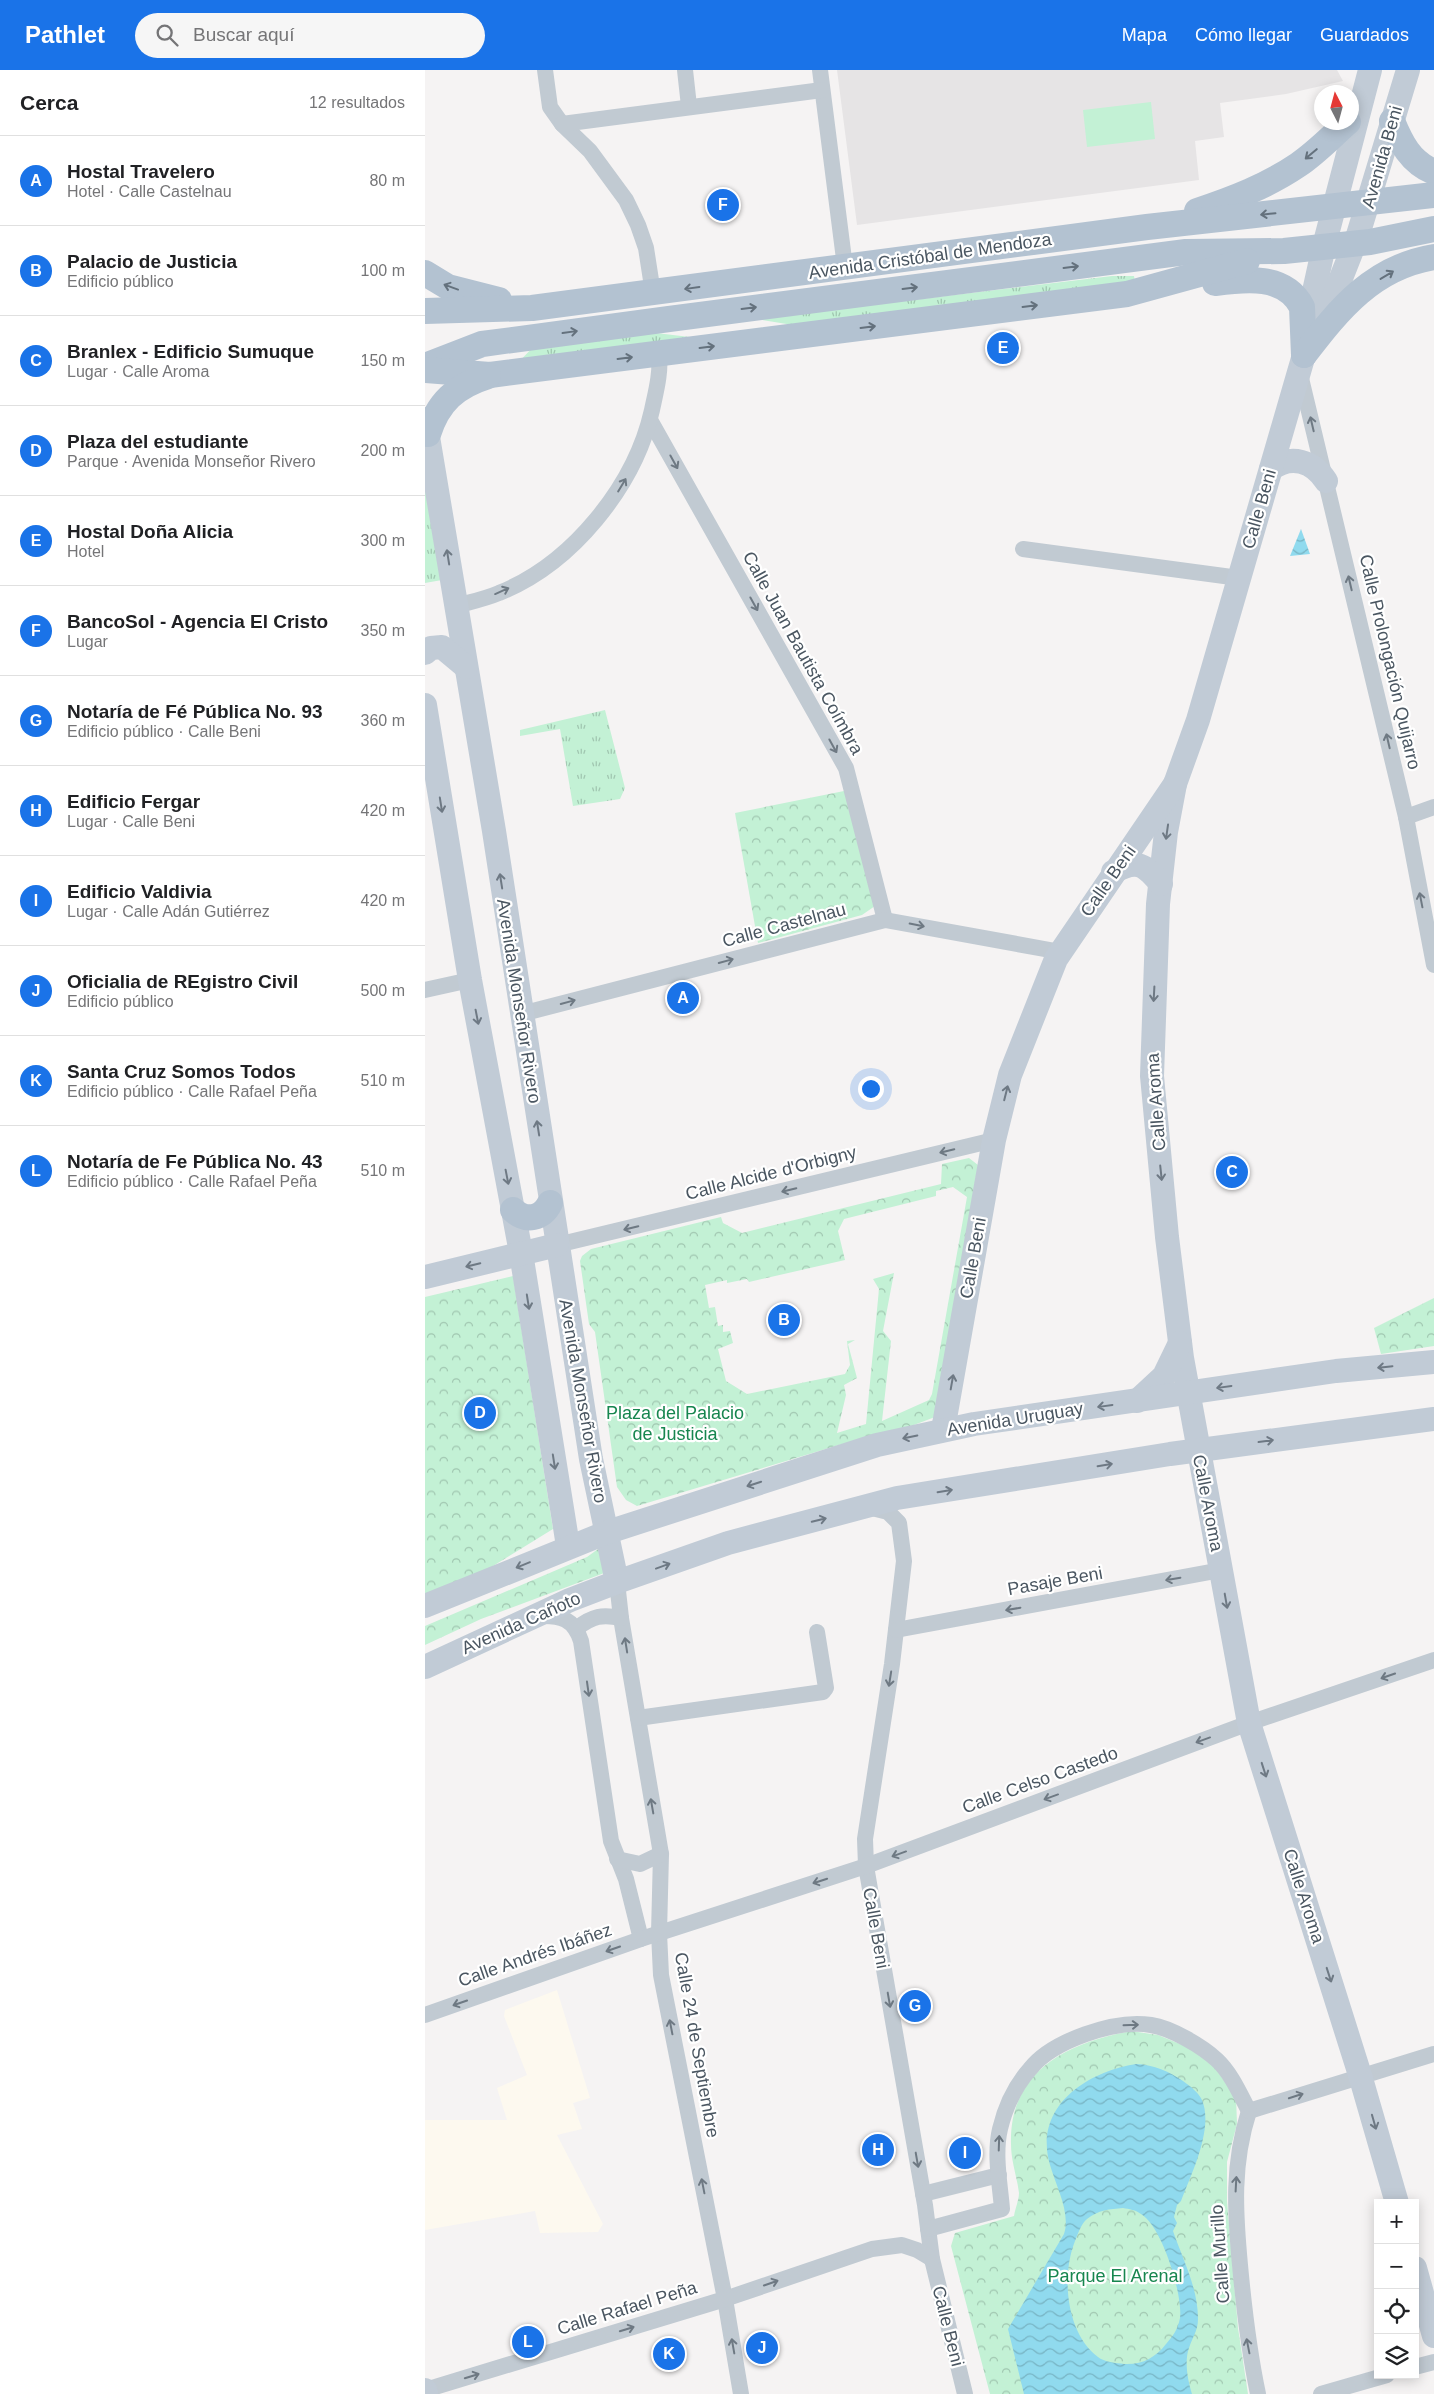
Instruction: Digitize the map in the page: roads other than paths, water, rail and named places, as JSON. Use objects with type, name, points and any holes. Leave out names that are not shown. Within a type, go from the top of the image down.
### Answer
[{"type":"main road","name":"Avenida Beni","points":[[1359,100],[1370,70]]},
{"type":"main road","name":"Avenida Beni","points":[[1369,202],[1407,70]]},
{"type":"main road","points":[[1392,120],[1406,151],[1421,165],[1434,172]]},
{"type":"main road","points":[[1147,227],[1232,200],[1269,182],[1299,164],[1339,130]]},
{"type":"main road","name":"Avenida Beni","points":[[1345,239],[1351,130]]},
{"type":"main road","name":"Avenida Cristóbal de Mendoza","points":[[1345,239],[1369,202],[1434,195]]},
{"type":"main road","name":"Avenida Cristóbal de Mendoza","points":[[425,312],[532,308],[1147,227],[1304,211],[1345,239],[1434,249]]},
{"type":"main road","name":"Avenida Cristóbal de Mendoza","points":[[425,370],[490,376],[1127,294],[1284,250],[1345,239],[1434,228]]},
{"type":"main road","name":"Calle Beni","points":[[943,1430],[994,1140],[1011,1075],[1051,970],[1061,952],[1113,872],[1175,784],[1198,720],[1304,356],[1311,305],[1345,239]]},
{"type":"main road","name":"Avenida Cristóbal de Mendoza","points":[[425,366],[482,344],[1186,252],[1284,250]]},
{"type":"main road","points":[[1304,356],[1335,315],[1360,291],[1415,260],[1434,257]]},
{"type":"main road","points":[[425,273],[448,287],[532,308]]},
{"type":"main road","points":[[1127,294],[1249,279],[1275,284],[1287,291],[1298,301],[1301,307],[1304,356]]},
{"type":"main road","points":[[669,319],[779,338]]},
{"type":"main road","points":[[426,426],[449,395],[469,382],[490,376],[522,339]]},
{"type":"main road","name":"Avenida Monseñor Rivero","points":[[426,426],[493,830],[591,1459],[617,1582]]},
{"type":"main road","points":[[1271,469],[1285,461],[1301,461],[1317,469],[1326,481]]},
{"type":"main road","points":[[425,653],[431,648],[442,647],[465,667]]},
{"type":"main road","name":"Avenida Monseñor Rivero","points":[[425,705],[431,775],[521,1254],[568,1546]]},
{"type":"main road","name":"Calle Aroma","points":[[1175,784],[1166,832],[1161,884],[1152,1076],[1180,1343],[1249,1723],[1361,2075],[1396,2199]]},
{"type":"main road","points":[[1113,872],[1126,866],[1139,865],[1150,871],[1161,884]]},
{"type":"main road","points":[[513,1210],[524,1217],[530,1218],[542,1214],[550,1203]]},
{"type":"main road","points":[[425,1276],[557,1245]]},
{"type":"main road","points":[[1137,1401],[1164,1376],[1180,1343]]},
{"type":"main road","name":"Avenida Uruguay","points":[[607,1532],[877,1445],[943,1430],[1336,1371],[1434,1362]]},
{"type":"main road","points":[[617,1582],[728,1543],[897,1498],[1155,1456],[1434,1419]]},
{"type":"main road","points":[[1155,1456],[1183,1464],[1199,1476],[1206,1491]]},
{"type":"main road","points":[[425,1606],[568,1546],[607,1532]]},
{"type":"main road","name":"Avenida Cañoto","points":[[425,1667],[534,1616],[617,1582]]},
{"type":"main road","points":[[1419,2282],[1434,2336]]},
{"type":"street","points":[[545,70],[550,107],[562,124],[590,152],[626,200],[639,225],[646,248],[653,293]]},
{"type":"street","points":[[685,70],[689,106]]},
{"type":"street","points":[[820,70],[845,267]]},
{"type":"street","points":[[562,124],[822,90]]},
{"type":"street","points":[[455,606],[499,593],[523,582],[570,546],[597,520],[631,468],[650,420],[660,366],[659,354]]},
{"type":"street","name":"Calle Prolongación Quijarro","points":[[1304,356],[1326,481],[1406,816],[1434,964]]},
{"type":"street","name":"Calle Juan Bautista Coímbra","points":[[650,420],[846,768],[885,920]]},
{"type":"street","points":[[1023,549],[1239,578]]},
{"type":"street","points":[[1406,816],[1434,808]]},
{"type":"street","name":"Calle Castelnau","points":[[521,1014],[885,920],[1061,952]]},
{"type":"street","points":[[425,990],[470,980]]},
{"type":"street","name":"Calle Alcide d'Orbigny","points":[[557,1245],[994,1140]]},
{"type":"street","name":"Calle Beni","points":[[868,1507],[888,1512],[899,1524],[904,1561],[896,1630],[865,1839],[866,1866],[923,2194],[932,2259],[965,2394]]},
{"type":"street","name":"Pasaje Beni","points":[[896,1630],[1221,1570]]},
{"type":"street","name":"Calle 24 de Septiembre","points":[[617,1582],[621,1618],[661,1854],[659,1933],[661,1975],[725,2299],[741,2394]]},
{"type":"street","points":[[534,1616],[552,1615],[568,1620],[577,1628],[581,1641],[611,1841],[626,1879],[641,1939]]},
{"type":"street","points":[[577,1628],[594,1616],[604,1615],[621,1618]]},
{"type":"street","points":[[638,1718],[823,1692],[826,1688],[817,1632]]},
{"type":"street","name":"Calle Celso Castedo","points":[[659,1933],[866,1866],[1249,1723],[1434,1660]]},
{"type":"street","points":[[617,1859],[640,1864],[661,1854]]},
{"type":"street","name":"Calle Andrés Ibáñez","points":[[425,2015],[659,1933]]},
{"type":"street","points":[[928,2230],[1002,2209],[999,2175],[999,2131],[1007,2108],[1030,2068],[1044,2055],[1066,2043],[1113,2026],[1150,2024],[1174,2032],[1217,2060],[1236,2085],[1249,2111],[1434,2054]]},
{"type":"street","name":"Calle Murillo","points":[[1249,2111],[1241,2137],[1235,2204],[1246,2333],[1257,2394]]},
{"type":"street","points":[[923,2194],[999,2175]]},
{"type":"street","name":"Calle Rafael Peña","points":[[425,2391],[725,2299],[872,2249],[902,2245],[917,2250],[932,2259]]},
{"type":"street","points":[[1419,2366],[1434,2362]]},
{"type":"street","points":[[1321,2394],[1374,2379]]},
{"type":"water","points":[[1301,529],[1310,554],[1290,556]]},
{"type":"water","points":[[1136,2064],[1167,2071],[1196,2092],[1202,2100],[1205,2112],[1205,2124],[1200,2151],[1181,2201],[1177,2205],[1174,2217],[1177,2223],[1173,2231],[1193,2285],[1197,2308],[1197,2327],[1187,2359],[1188,2377],[1192,2394],[1024,2394],[1008,2329],[1064,2234],[1066,2226],[1062,2200],[1050,2165],[1047,2144],[1049,2126],[1057,2110],[1068,2096],[1082,2084],[1117,2068]],"holes":[[[1123,2208],[1141,2214],[1149,2221],[1156,2232],[1175,2278],[1180,2307],[1177,2329],[1162,2349],[1148,2360],[1131,2364],[1103,2360],[1087,2347],[1073,2319],[1068,2287],[1071,2255],[1083,2224],[1091,2216],[1100,2212]]]},
{"type":"place","name":"BancoSol - Agencia El Cristo","points":[[723,205]]},
{"type":"place","name":"Hostal Doña Alicia","points":[[1003,348]]},
{"type":"place","name":"Hostal Travelero","points":[[683,998]]},
{"type":"place","name":"Branlex - Edificio Sumuque","points":[[1232,1172]]},
{"type":"place","name":"Palacio de Justicia","points":[[784,1320]]},
{"type":"place","name":"Plaza del estudiante","points":[[480,1413]]},
{"type":"place","name":"Notaría de Fé Pública No. 93","points":[[915,2006]]},
{"type":"place","name":"Edificio Fergar","points":[[878,2150]]},
{"type":"place","name":"Edificio Valdivia","points":[[965,2153]]},
{"type":"place","name":"Notaría de Fe Pública No. 43","points":[[528,2342]]},
{"type":"place","name":"Oficialia de REgistro Civil","points":[[762,2348]]},
{"type":"place","name":"Santa Cruz Somos Todos","points":[[669,2354]]},
{"type":"park label","name":"Plaza del Palacio de Justicia","points":[[675,1424]]},
{"type":"park label","name":"Parque El Arenal","points":[[1115,2276]]}]
